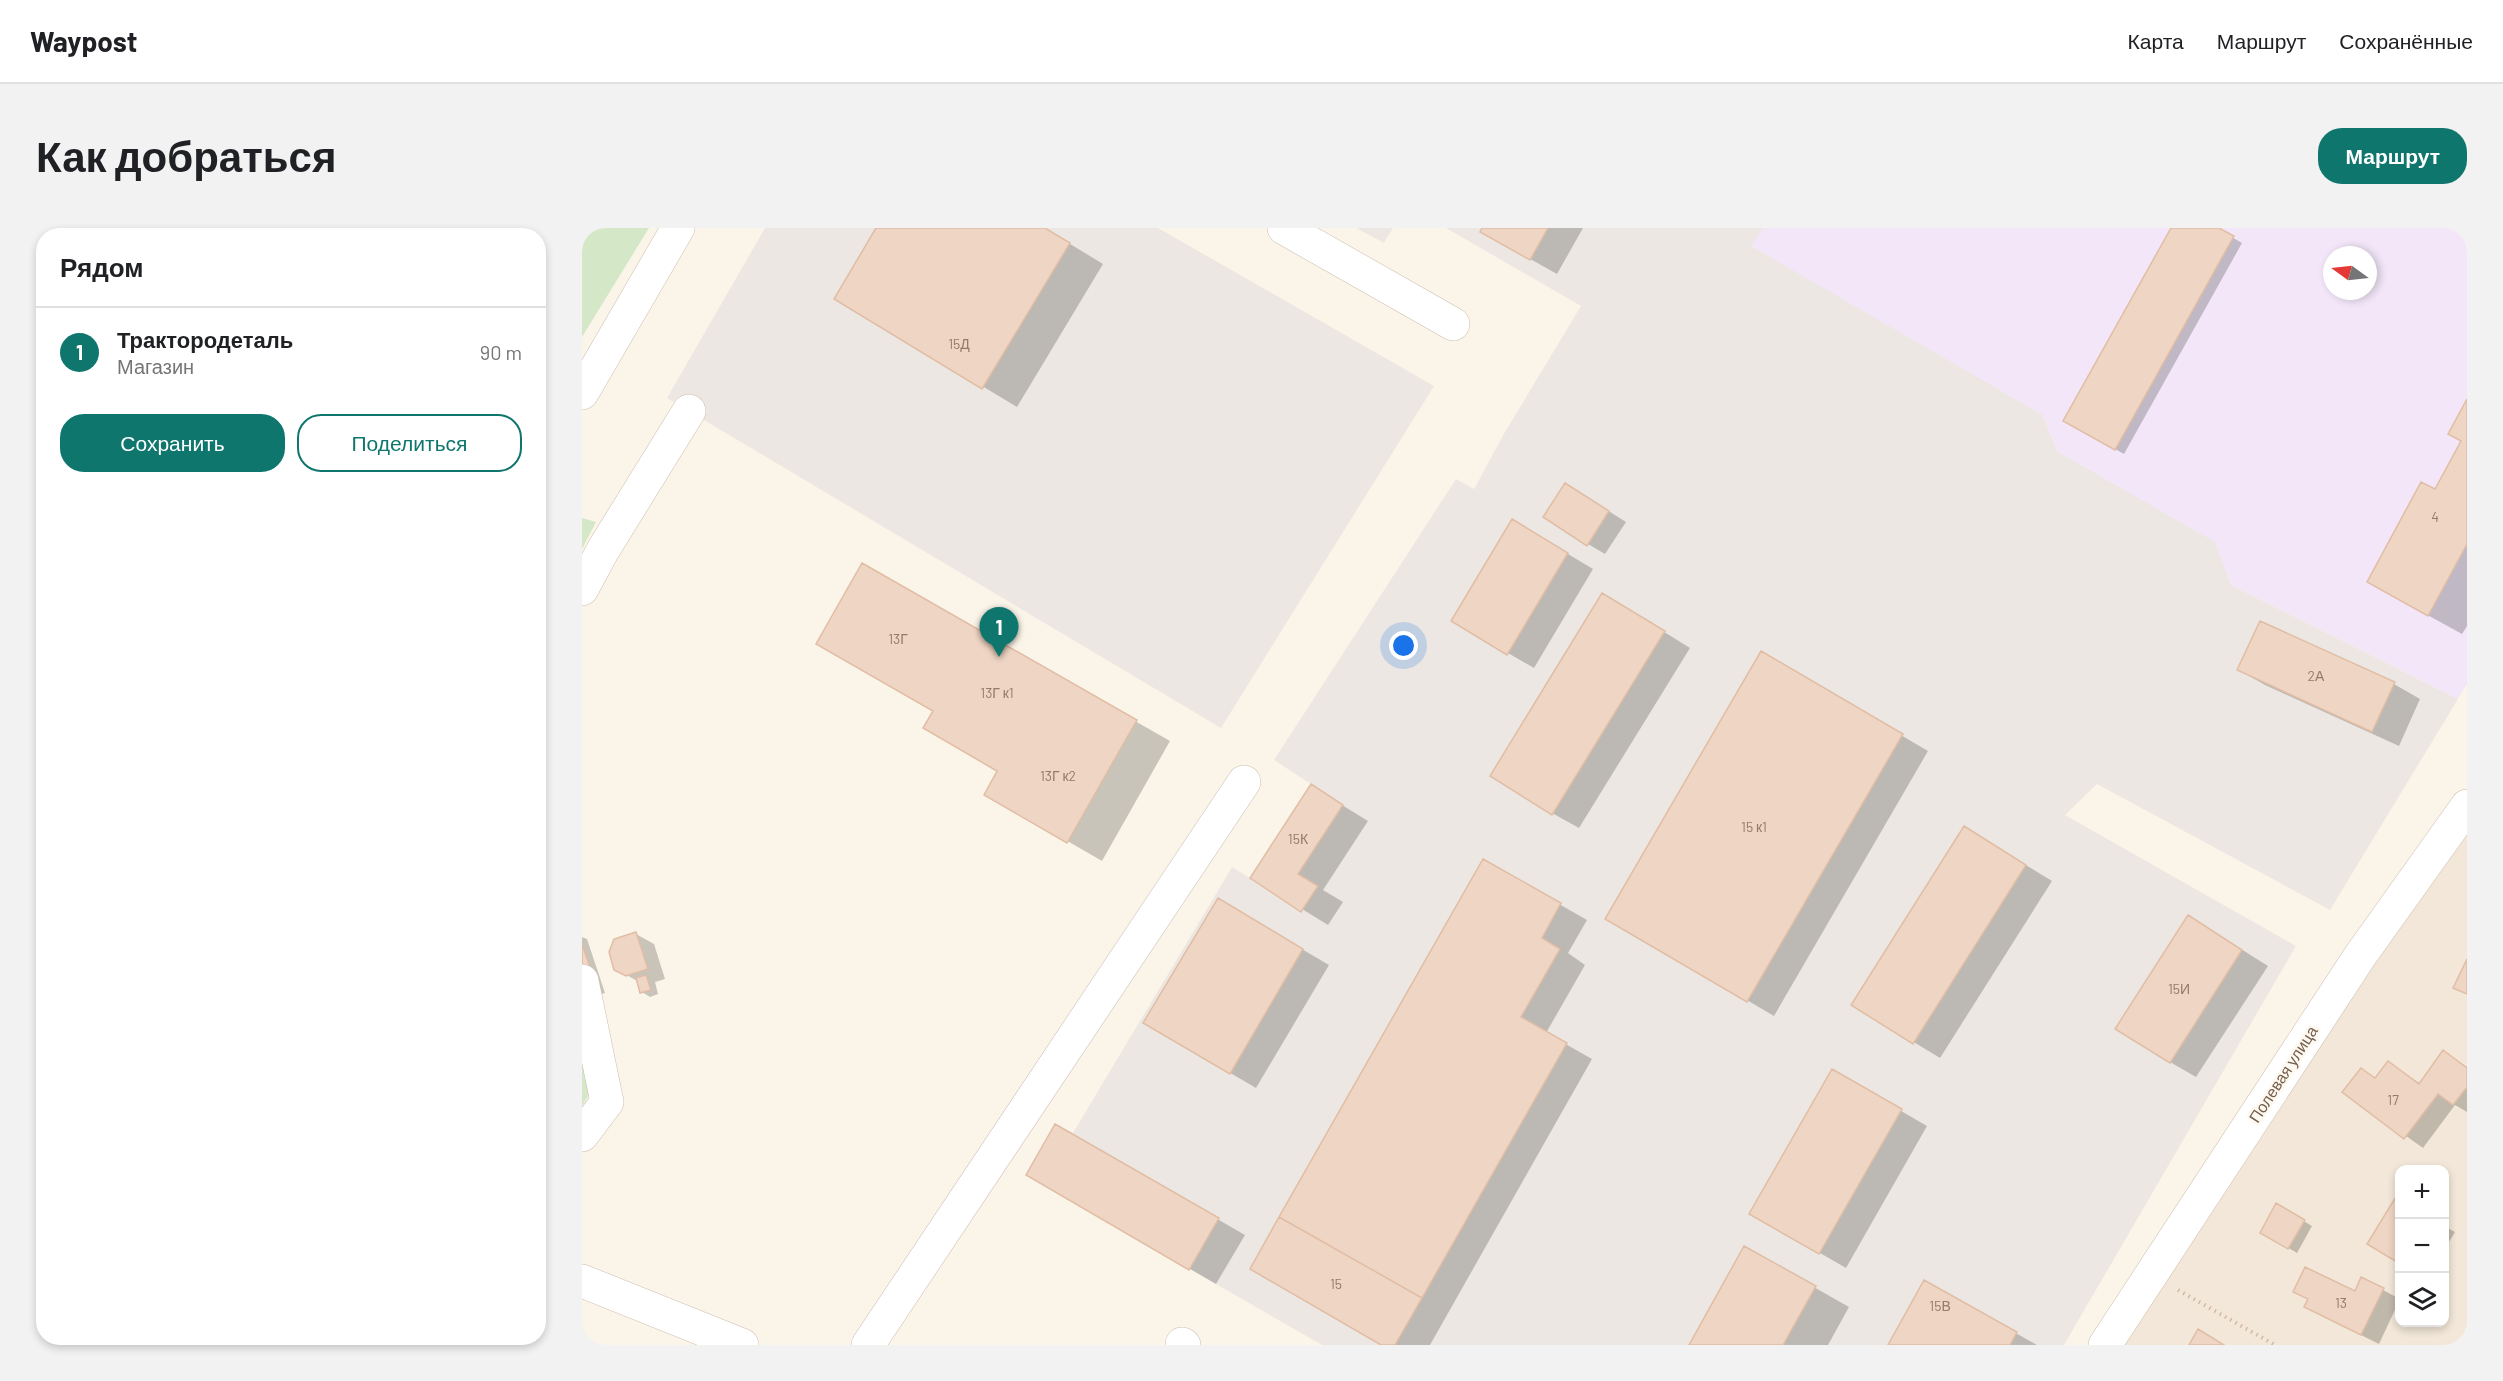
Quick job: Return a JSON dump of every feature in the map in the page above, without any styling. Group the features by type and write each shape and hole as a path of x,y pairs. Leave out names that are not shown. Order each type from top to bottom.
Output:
{"street":[{"path":"582,393 678,228"},
{"path":"1284,228 1453,324"},
{"path":"582,589 603,549 689,411"},
{"path":"868,1345 1244,782"},
{"name":"Полевая улица","path":"2105,1345 2360,956 2467,806"},
{"path":"582,981 607,1102 582,1135"},
{"path":"582,1281 742,1345"}],"path":[{"path":"2151,1274 2275,1345"}],"shaded area":[{"path":"765,228 1158,228 1434,386 1221,728 667,398"},
{"path":"1356,228 1393,228 1384,243"},
{"path":"1446,228 1763,228 1752,246 2043,415 2057,451 2216,542 2231,585 2458,699 2330,910 2097,784 2065,815 2296,946 2064,1345 1322,1345 1026,1175 1055,1124 1073,1133 1232,867 1250,878 1311,784 1274,760 1456,479 1474,489 1505,432 1581,306"},
{"path":"1763,228 2467,228 2467,684 2458,699 2231,585 2215,542 2057,451 2043,415 1751,246"},
{"path":"2467,806 2467,1345 2105,1345"}],"green space":[{"path":"582,228 649,228 582,337"},
{"path":"582,518 596,522 582,549"},
{"path":"582,1041 594,1086 582,1106"}],"building":[{"path":"876,228 1045,228 1070,243 982,389 834,299"},
{"path":"1482,228 1548,228 1530,260 1480,232"},
{"path":"2171,228 2219,228 2234,236 2115,450 2063,421"},
{"path":"2467,399 2467,544 2428,616 2367,582 2421,482 2435,489 2461,441 2448,434"},
{"path":"1565,483 1609,511 1587,546 1543,517"},
{"path":"1512,519 1568,553 1507,655 1451,621"},
{"path":"862,563 1137,720 1067,843 984,795 997,771 923,728 933,711 816,644"},
{"path":"1602,593 1665,631 1552,815 1490,776"},
{"path":"2260,621 2395,682 2372,732 2237,670"},
{"path":"1761,651 1903,734 1747,1002 1605,919"},
{"path":"1311,784 1343,805 1298,874 1318,886 1301,912 1250,878"},
{"path":"1964,826 2026,865 1913,1044 1851,1005"},
{"path":"1483,859 1561,903 1542,938 1560,949 1521,1017 1567,1043 1422,1298 1279,1217"},
{"path":"1218,898 1303,949 1230,1074 1143,1023"},
{"path":"2188,915 2242,950 2170,1063 2115,1029"},
{"path":"636,932 648,969 626,976 614,970 609,952 614,939"},
{"path":"582,944 597,988 582,993"},
{"path":"2467,959 2467,994 2453,988"},
{"path":"646,975 651,990 640,993 636,978"},
{"path":"2443,1050 2467,1068 2467,1087 2453,1105 2438,1094 2404,1139 2342,1092 2361,1068 2375,1078 2388,1061 2419,1084"},
{"path":"1832,1069 1902,1109 1819,1254 1749,1214"},
{"path":"1055,1124 1219,1218 1189,1270 1026,1175"},
{"path":"2395,1198 2395,1261 2367,1244"},
{"path":"2276,1203 2305,1220 2288,1249 2260,1233"},
{"path":"1279,1217 1422,1298 1395,1345 1381,1345 1250,1269"},
{"path":"1744,1246 1816,1286 1783,1345 1689,1345"},
{"path":"2305,1267 2355,1291 2361,1277 2384,1288 2361,1335 2304,1307 2308,1299 2293,1292"},
{"path":"1924,1280 2017,1332 2010,1345 1888,1345"},
{"path":"2198,1329 2224,1345 2189,1345"}],"place":[{"name":"Трактородеталь","path":"999,657"}]}
